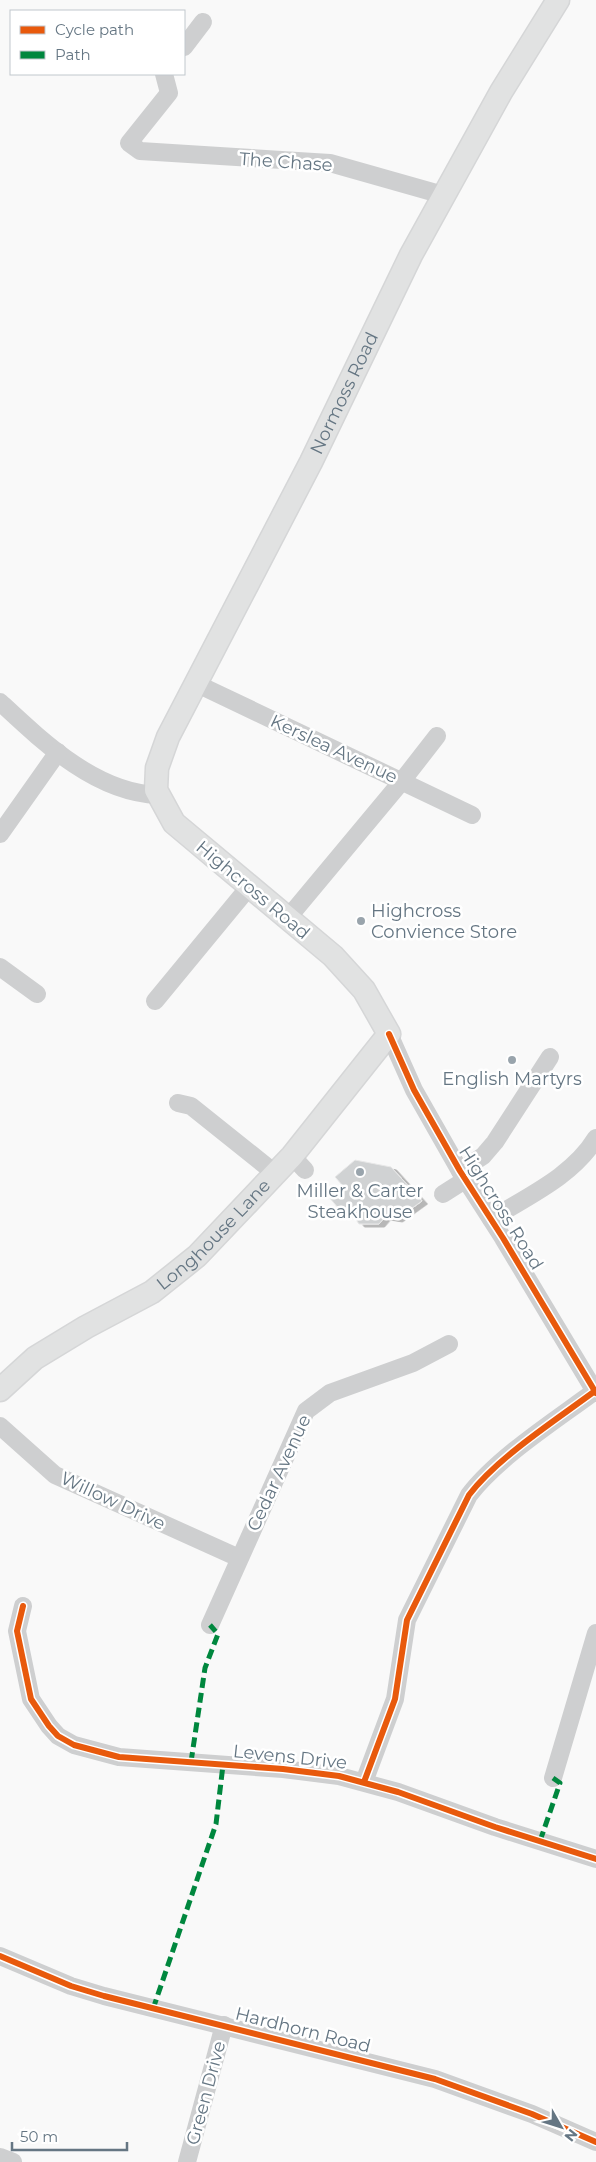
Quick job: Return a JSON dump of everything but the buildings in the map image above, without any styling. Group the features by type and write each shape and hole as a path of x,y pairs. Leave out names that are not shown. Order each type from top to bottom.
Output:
{"main road":[{"name":"Normoss Road","path":"158,795 156,790 157,768 161,755 195,683 311,462 388,302 443,195 501,92 558,0"},
{"name":"Highcross Road","path":"158,795 174,823 333,956 356,978 388,1034"},
{"name":"Longhouse Lane","path":"0,1390 43,1353 86,1327 152,1292 177,1273 221,1232 276,1174 299,1163 388,1034"}],"street":[{"path":"185,46 203,22"},
{"name":"The Chase","path":"164,75 170,93 128,143 140,151 330,163 443,195"},
{"name":"Kerslea Avenue","path":"195,683 472,815"},
{"path":"0,702 58,752 116,788 132,793 158,795"},
{"path":"287,919 402,782 437,736"},
{"path":"0,834 58,752"},
{"path":"155,1000 249,887"},
{"path":"0,967 37,994"},
{"name":"Highcross Road","path":"388,1034 414,1090 463,1176 595,1392"},
{"path":"443,1194 496,1142 550,1057"},
{"path":"178,1103 191,1106 276,1174"},
{"path":"491,1219 563,1174 581,1157 596,1138"},
{"name":"Cedar Avenue","path":"210,1625 306,1411 330,1393 413,1363 449,1344"},
{"path":"364,1782 395,1699 408,1620 469,1495 477,1485 529,1440 595,1392"},
{"name":"Willow Drive","path":"0,1426 55,1475 239,1558"},
{"name":"Levens Drive","path":"23,1606 17,1631 31,1699 37,1710 58,1736 88,1750 119,1757 283,1769 364,1782 596,1859"},
{"path":"553,1778 596,1633"},
{"name":"Hardhorn Road","path":"0,1956 88,1992 435,2079 532,2114 596,2142"},
{"name":"Green Drive","path":"187,2162 224,2025"},
{"path":"0,2157 13,2162"}],"marked path":[{"path":"191,1762 205,1668 218,1634 210,1625"},
{"path":"153,2009 216,1824 223,1765"},
{"path":"540,1841 560,1783 553,1778"}],"cycle path":[{"path":"389,1034 414,1090 460,1171 503,1238 596,1393"},
{"path":"364,1782 395,1699 407,1620 469,1495 511,1453 595,1391"},
{"path":"23,1606 17,1631 31,1699 58,1736 74,1745 119,1757 283,1769 339,1776 398,1792 495,1827 596,1859"},
{"path":"0,1956 71,1986 104,1996 435,2079 532,2114 596,2142"}],"place":[{"name":"Highcross Convience Store","path":"361,921"},
{"name":"English Martyrs","path":"512,1060"},
{"name":"Miller & Carter Steakhouse","path":"360,1172"}]}
